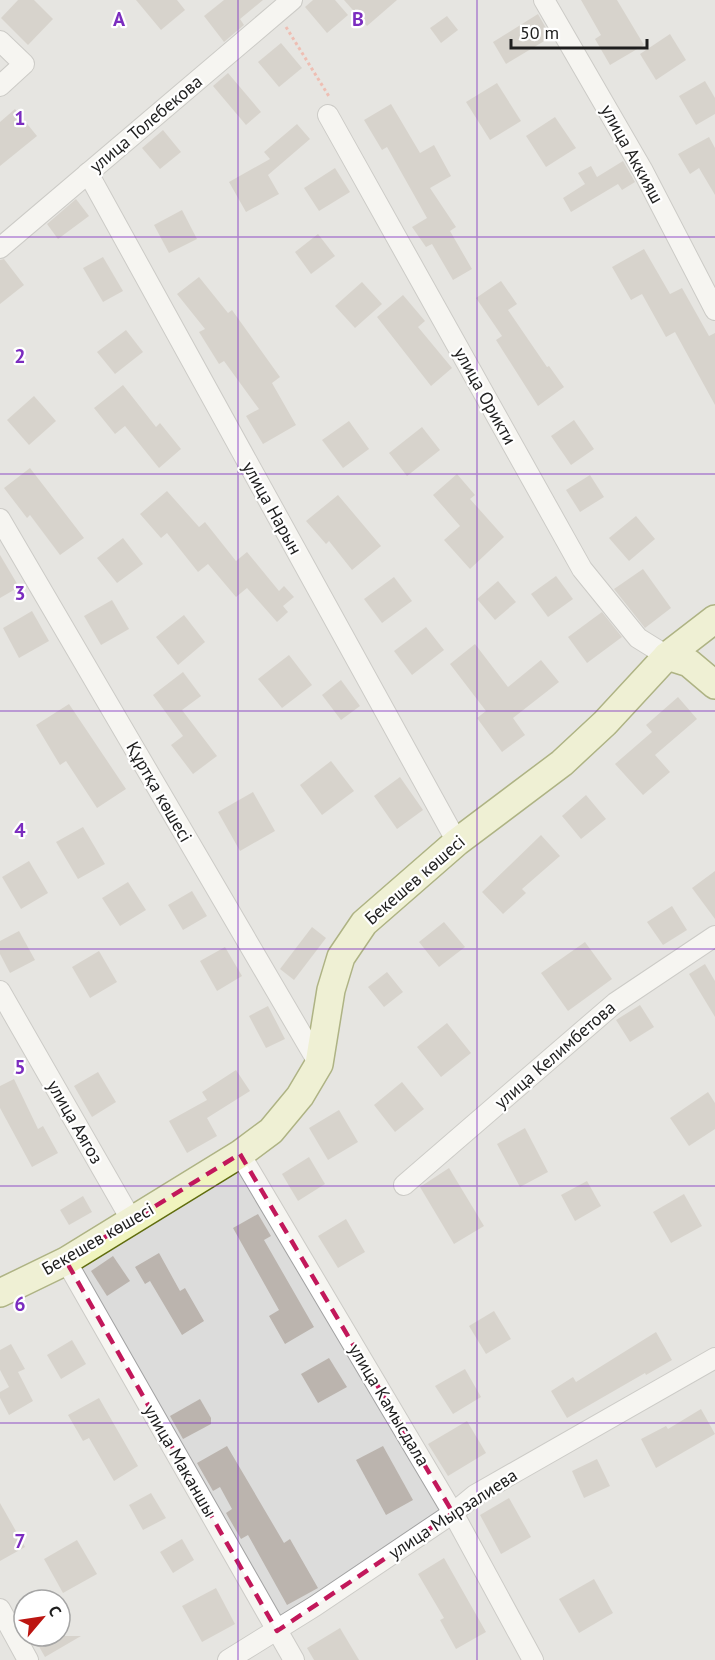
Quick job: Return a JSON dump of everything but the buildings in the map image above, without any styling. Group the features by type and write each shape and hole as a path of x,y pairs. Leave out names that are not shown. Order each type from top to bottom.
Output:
{"main road":[{"name":"Бекешев көшесі","path":"0,1293 66,1261 240,1154 271,1131 300,1096 319,1064 331,990 341,957 364,923 457,842 562,763 605,723 667,656 715,619"},
{"path":"667,656 689,663 715,685"}],"street":[{"name":"улица Толебекова","path":"0,248 292,0"},
{"name":"улица Аккияш","path":"544,0 643,171 715,310"},
{"path":"0,41 24,64 0,86"},
{"name":"улица Орикти","path":"328,115 582,569 638,638 667,656"},
{"name":"улица Нарын","path":"88,173 457,842"},
{"name":"Құртқа көшесі","path":"0,519 319,1064"},
{"name":"улица Келимбетова","path":"404,1185 615,1003 715,936"},
{"name":"улица Аягоз","path":"0,991 132,1221"},
{"name":"улица Камысдала","path":"240,1154 453,1513 533,1660"},
{"name":"улица Маканшы","path":"66,1261 294,1660"},
{"name":"улица Мырзалиева","path":"228,1660 277,1631 453,1513 475,1495 715,1358"},
{"path":"0,1608 28,1660"}],"path":[{"path":"276,14 303,53 332,104 328,115"}],"highlighted area":[{"path":"240,1154 453,1513 277,1631 66,1261"}],"shaded area":[{"path":"0,0 715,0 715,1660 0,1660"}]}
